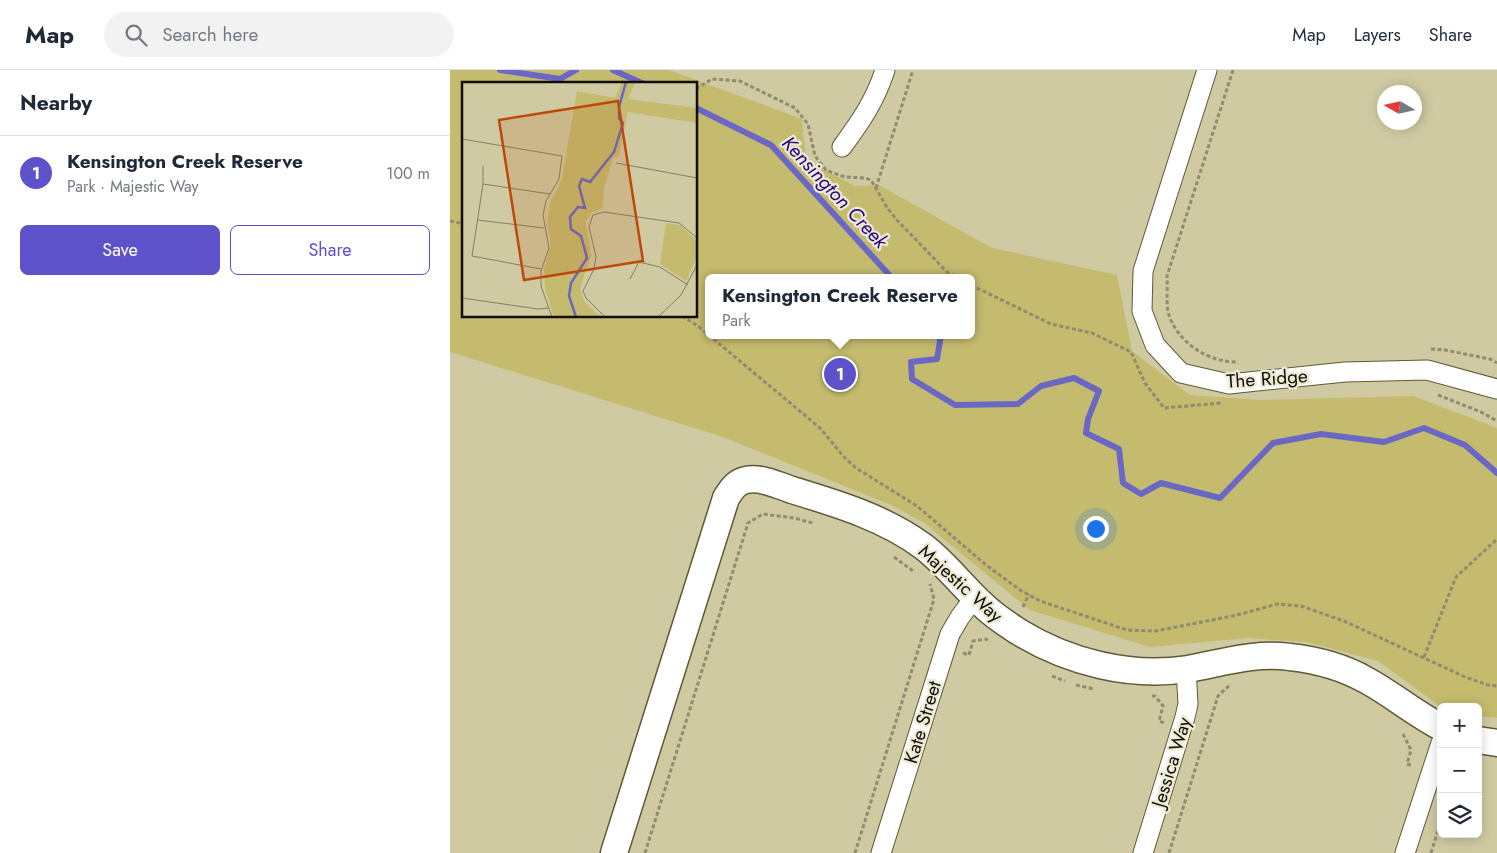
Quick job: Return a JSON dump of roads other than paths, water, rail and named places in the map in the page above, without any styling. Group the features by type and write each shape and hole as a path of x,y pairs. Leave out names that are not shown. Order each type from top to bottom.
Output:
{"street":[{"path":"842,147 876,96 885,70"},
{"name":"The Ridge","path":"1207,70 1143,271 1142,311 1155,345 1181,373 1229,384 1344,372 1427,370 1497,389"},
{"name":"Majestic Way","path":"614,853 726,498 738,483 754,479 844,506 888,525 933,554 992,613 1048,648 1086,662 1129,670 1162,671 1186,669 1232,659 1265,656 1318,661 1343,669 1364,679 1437,725"},
{"name":"Kate Street","path":"881,853 950,634 975,597"},
{"name":"Jessica Way","path":"1143,853 1185,717 1188,704 1186,669"},
{"path":"1482,741 1497,743"},
{"path":"1405,853 1439,748"}],"waterway":[{"name":"Kensington Creek","path":"500,70 560,79 576,70"},
{"name":"Kensington Creek","path":"613,70 640,82"},
{"name":"Kensington Creek","path":"698,109 771,145 888,274"},
{"name":"Kensington Creek","path":"940,339 937,359 911,362 912,379 955,405 1018,404 1041,386 1074,378 1099,391 1088,419 1086,433 1119,449 1123,483 1141,494 1161,483 1220,498 1273,443 1321,434 1384,442 1424,428 1465,445 1497,473"}],"place":[{"name":"Kensington Creek Reserve","path":"840,374"}]}
